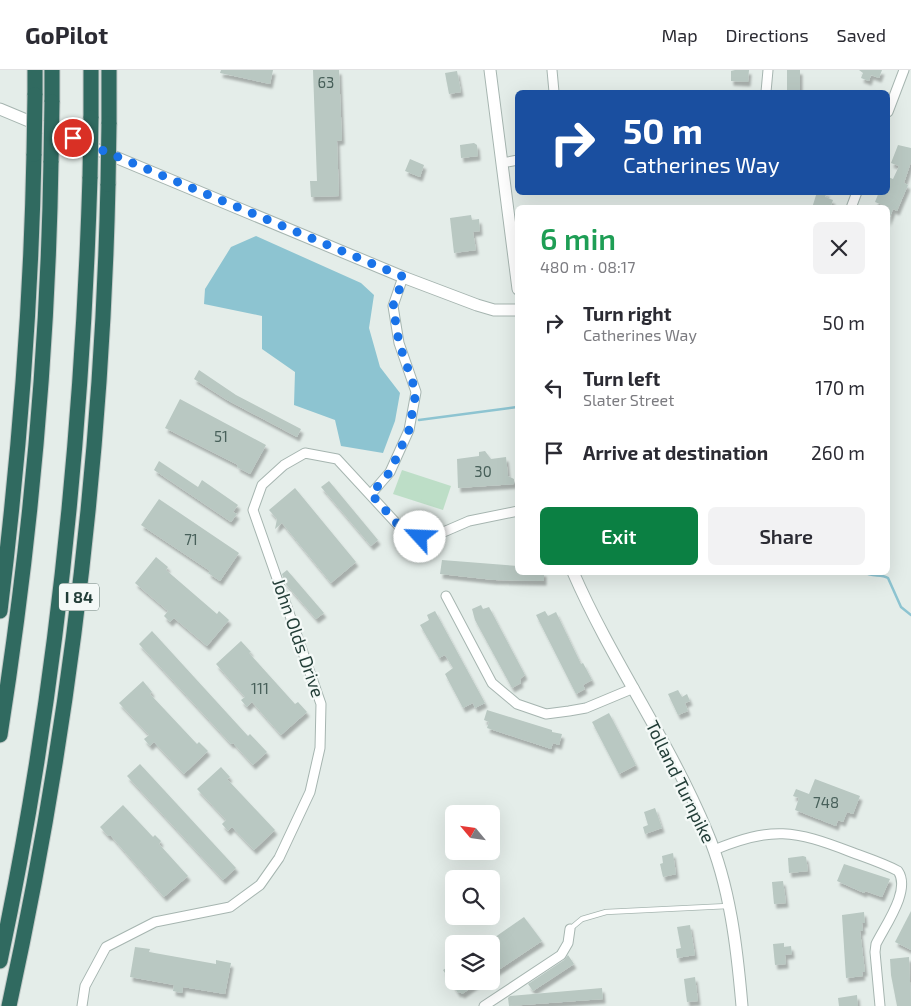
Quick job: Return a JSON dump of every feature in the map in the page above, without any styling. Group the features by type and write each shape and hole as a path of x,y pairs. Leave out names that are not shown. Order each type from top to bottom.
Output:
{"highway":[{"path":"0,611 16,472 25,361 34,154 35,70"},
{"path":"0,735 21,584 38,423 48,281 52,161 52,70"},
{"path":"0,961 36,767 64,567 83,356 90,177 91,70"},
{"name":"I 84","path":"9,1006 48,803 81,581 100,367 108,184 109,70"}],"street":[{"path":"490,70 515,266"},
{"path":"552,70 554,90"},
{"path":"766,90 768,70"},
{"path":"890,107 904,70"},
{"path":"0,109 404,277 477,305 494,310 515,310"},
{"path":"502,164 515,161"},
{"path":"371,494 390,472 409,430 416,392 399,343 393,306 404,277"},
{"name":"John Olds Drive","path":"82,1006 85,986 106,947 155,922 230,907 260,885 279,858 310,792 320,748 321,704 253,510 262,485 284,465 305,453 337,459 409,537 432,537 469,521 515,512"},
{"name":"Tolland Turnpike","path":"575,575 683,780 708,833 729,906 742,1006"},
{"path":"446,596 492,683 517,704 546,714 570,711 586,708 634,688"},
{"path":"714,850 756,835 790,833 823,841 898,871 902,876 904,888 876,944 875,952 880,1006"},
{"path":"484,1006 561,955 568,943 570,929"}],"lane":[{"path":"570,929 583,918 606,912 729,906"}],"green space":[{"path":"402,470 451,486 443,510 393,494"}],"water":[{"path":"256,236 361,283 374,295 369,328 380,367 400,393 395,421 383,453 341,446 335,420 294,405 295,372 262,349 262,316 204,304 205,289 231,247"}],"building":[{"path":"221,70 273,70 270,84 220,73"},
{"path":"313,70 339,70 342,140 337,141 339,196 311,197 310,181 317,181"},
{"path":"749,70 748,82 731,81 731,71"},
{"path":"787,70 800,70 800,90 787,90"},
{"path":"859,70 882,70 879,78 871,75 869,81 861,78 863,73"},
{"path":"457,71 461,92 449,94 445,73"},
{"path":"474,143 477,145 478,156 461,158 460,145"},
{"path":"898,145 911,148 911,162 904,183 908,185 897,211 893,209 890,217 890,205 875,202 878,195 890,195 890,178 893,179 899,166 891,163"},
{"path":"410,159 424,165 420,177 405,171"},
{"path":"816,195 826,195 825,197 833,200 831,205 813,205"},
{"path":"471,215 472,220 479,219 480,231 473,232 476,250 454,253 450,218"},
{"path":"199,370 236,395 301,429 297,437 227,400 194,379"},
{"path":"180,399 266,445 250,474 237,467 238,465 165,428"},
{"path":"485,451 491,459 506,457 508,476 514,479 514,484 458,488 457,459 479,456 479,452"},
{"path":"159,461 198,487 202,480 238,505 233,512 237,514 231,522 154,470"},
{"path":"329,481 378,540 371,546 321,487"},
{"path":"295,488 356,562 331,583 282,523 275,529 277,519 269,510"},
{"path":"159,499 239,553 220,581 208,573 210,571 141,525"},
{"path":"156,557 168,567 166,570 217,614 219,611 229,620 207,646 174,618 170,622 164,616 168,611 135,583"},
{"path":"442,560 515,566 515,575 544,575 544,581 494,580 440,574"},
{"path":"287,570 324,613 316,619 285,583 282,574"},
{"path":"481,605 483,609 489,607 525,675 520,679 521,683 512,688 475,620 472,609"},
{"path":"435,611 485,703 475,708 473,703 463,708 445,674 453,668 445,655 439,658 420,625 429,620 427,615"},
{"path":"545,611 548,616 556,612 581,664 583,663 592,680 583,685 585,689 576,694 536,615"},
{"path":"152,631 248,736 250,734 267,752 253,765 233,743 231,744 139,644"},
{"path":"241,641 251,652 249,653 295,704 298,702 307,712 281,735 252,702 247,707 241,700 245,697 216,664"},
{"path":"143,681 152,692 150,694 197,744 199,742 208,751 184,774 154,742 150,746 144,739 149,735 119,703"},
{"path":"678,690 682,697 687,694 690,701 685,703 688,711 678,715 668,694"},
{"path":"487,710 562,734 559,745 553,743 551,749 487,728 489,722 484,720"},
{"path":"609,713 636,765 619,774 592,722"},
{"path":"140,764 236,868 223,880 127,776"},
{"path":"221,767 230,777 227,779 275,830 254,850 232,827 228,831 222,824 226,820 197,789"},
{"path":"815,779 860,796 853,814 847,812 843,822 838,820 836,826 795,810 799,798 793,796 796,789 809,794"},
{"path":"123,805 153,837 155,835 161,841 159,844 188,876 164,897 111,836 108,836 100,827"},
{"path":"655,808 662,828 645,834 643,827 648,825 644,812"},
{"path":"673,853 676,874 663,877 660,864 663,863 662,856"},
{"path":"806,857 808,871 789,873 788,858"},
{"path":"844,864 890,879 882,897 865,891 864,893 837,881"},
{"path":"783,881 786,903 774,904 772,882"},
{"path":"911,911 911,950 895,942"},
{"path":"864,912 865,923 862,923 863,930 860,931 865,972 862,972 863,976 846,978 842,915"},
{"path":"524,917 542,941 500,969 500,935 498,935"},
{"path":"690,925 695,955 677,958 676,949 681,948 677,927"},
{"path":"784,943 784,947 791,946 792,954 785,955 786,964 775,965 773,944"},
{"path":"135,947 150,949 149,952 216,964 216,960 231,963 225,994 183,987 182,993 173,991 174,985 130,977"},
{"path":"568,955 574,964 533,991 528,984 564,960"},
{"path":"909,957 911,1006 897,1006 890,959"},
{"path":"695,977 698,1001 687,1002 684,979"},
{"path":"602,988 603,999 509,1006 508,998 510,996"},
{"path":"456,990 468,990 462,994"},
{"path":"857,995 858,1006 839,1006 838,998"}],"waterway":[{"path":"419,420 515,407"},
{"path":"870,575 888,578 901,607 911,615"}],"route":[{"path":"73,138 404,277 393,306 399,343 416,392 409,430 390,472 371,494 409,537 420,537"}]}
